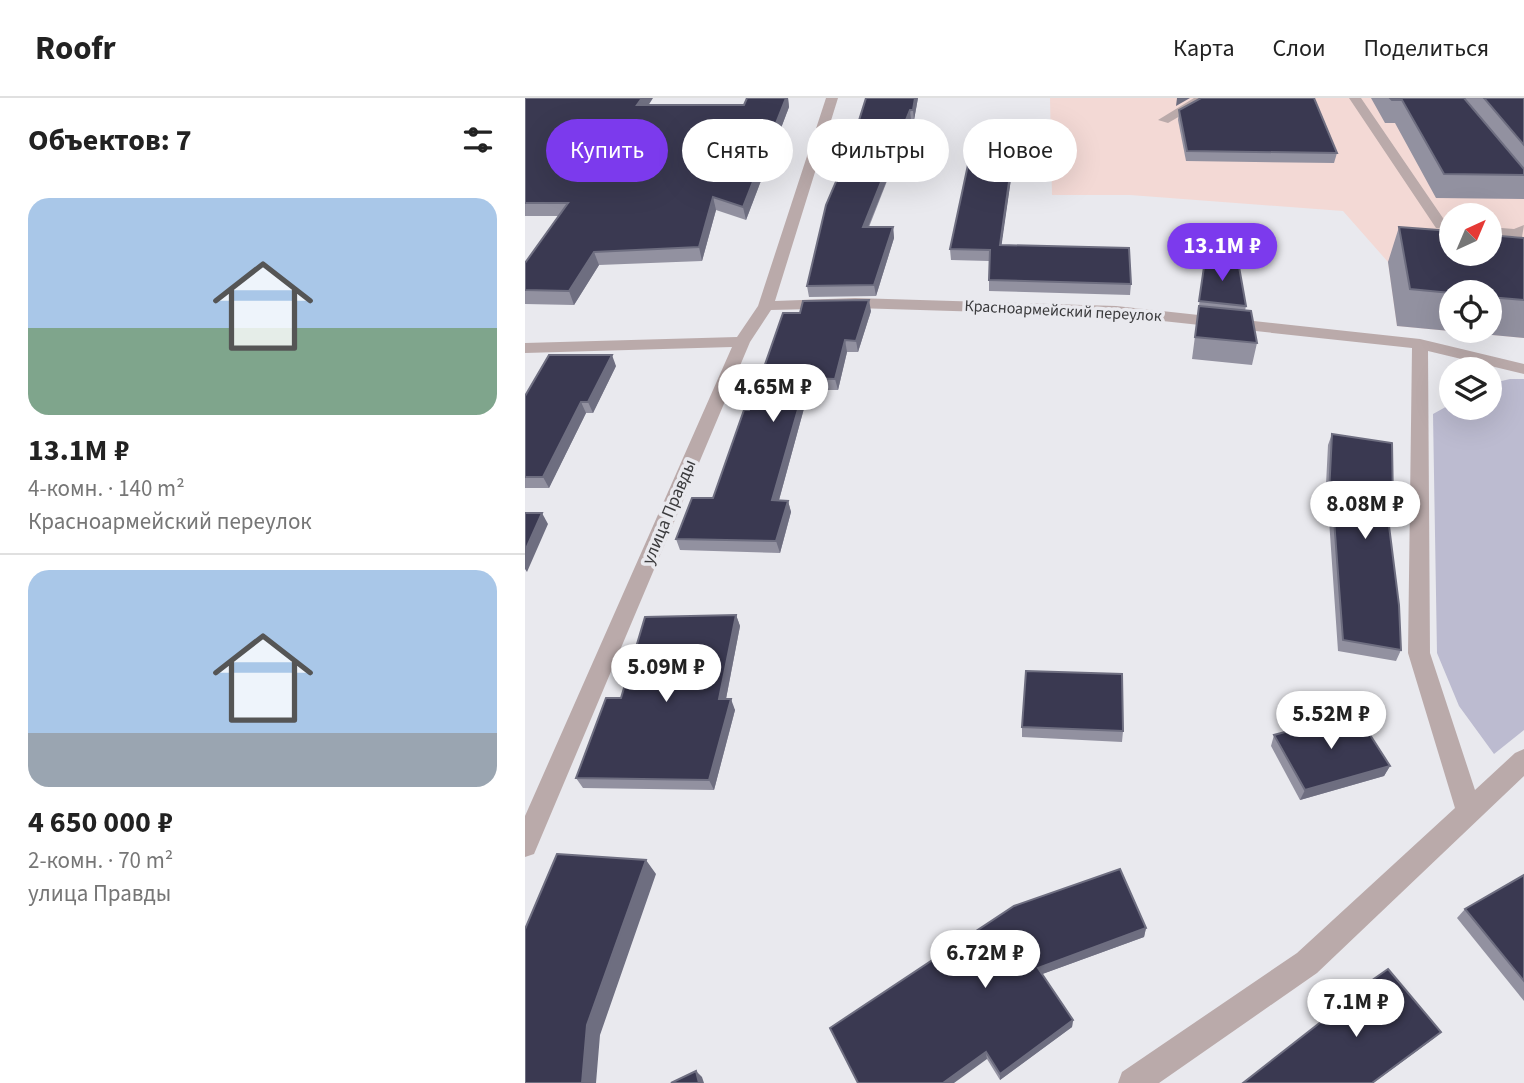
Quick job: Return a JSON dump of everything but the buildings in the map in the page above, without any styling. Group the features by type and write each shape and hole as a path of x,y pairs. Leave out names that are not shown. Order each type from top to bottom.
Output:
{"street":[{"name":"улица Правды","path":"525,845 742,342 766,306 832,98"},
{"path":"1164,120 1200,101 1200,98"},
{"path":"1355,98 1439,222"},
{"path":"1502,232 1517,234 1524,229"},
{"name":"Красноармейский переулок","path":"766,306 855,303 1116,311 1420,344 1524,369"},
{"path":"525,348 742,342"},
{"path":"1420,344 1419,653 1469,812"},
{"path":"1133,1083 1307,963 1524,760"}],"shaded area":[{"path":"1050,98 1511,98 1524,114 1524,338 1502,336 1502,280 1439,280 1439,330 1397,326 1388,262 1343,211 1130,195 1052,195 1052,182 1077,182 1077,119 1050,119"},
{"path":"1524,379 1524,730 1494,754 1459,706 1437,653 1433,414 1439,411 1439,420 1502,420 1502,381"}]}
